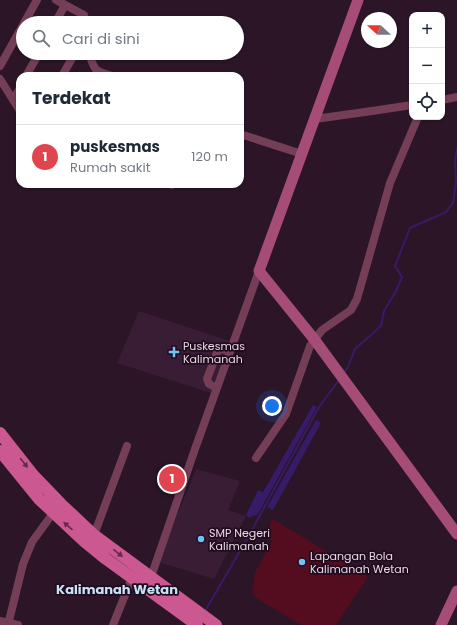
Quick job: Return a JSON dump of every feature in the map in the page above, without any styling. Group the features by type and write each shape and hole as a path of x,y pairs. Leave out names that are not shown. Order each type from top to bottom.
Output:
{"main road":[{"path":"0,433 84,541 134,572 191,613 213,622"},
{"path":"0,451 39,499 57,508 94,535 134,572"},
{"path":"191,613 197,625"}],"street":[{"path":"28,16 37,0"},
{"path":"56,0 84,16"},
{"path":"148,582 358,0"},
{"path":"59,16 65,5"},
{"path":"0,66 16,38"},
{"path":"28,72 35,60"},
{"path":"64,72 71,60"},
{"path":"91,60 92,65 97,72"},
{"path":"0,79 16,105"},
{"path":"13,100 16,95"},
{"path":"445,99 457,97"},
{"path":"315,119 409,105"},
{"path":"256,458 286,414 310,346 322,330 351,310 357,299 390,183 417,120"},
{"path":"244,135 302,154"},
{"path":"259,271 336,369 457,534"},
{"path":"218,388 208,384 207,380 218,350 222,349 230,352"},
{"path":"94,535 127,446"},
{"path":"18,625 5,623 23,564 32,542 57,508"},
{"path":"113,625 134,572"},
{"path":"441,625 457,591"}],"shaded area":[{"name":"Puskesmas Kalimanah","path":"139,311 230,341 211,393 117,363"},
{"path":"313,405 317,407 258,514 249,518 246,515 258,490 263,492"},
{"path":"316,420 321,423 273,510 267,507"},
{"name":"SMP Negeri Kalimanah","path":"196,469 240,481 228,510 246,516 214,579 158,562"},
{"name":"Lapangan Bola Kalimanah Wetan","path":"273,519 368,577 336,625 301,625 256,598 252,593 255,572 272,541 265,534"}],"waterway":[{"path":"344,373 355,349 381,326 384,311 396,291 402,277 395,266 410,228 446,212 453,203 456,182 455,162 457,148"},
{"path":"205,611 247,539 319,407 339,380"}],"place":[{"name":"Puskesmas Kalimanah","path":"174,352"},
{"name":"puskesmas","path":"172,479"},
{"name":"SMP Negeri Kalimanah","path":"201,539"},
{"name":"Lapangan Bola Kalimanah Wetan","path":"302,562"}],"district":[{"name":"Kalimanah Wetan","path":"117,589"}]}
